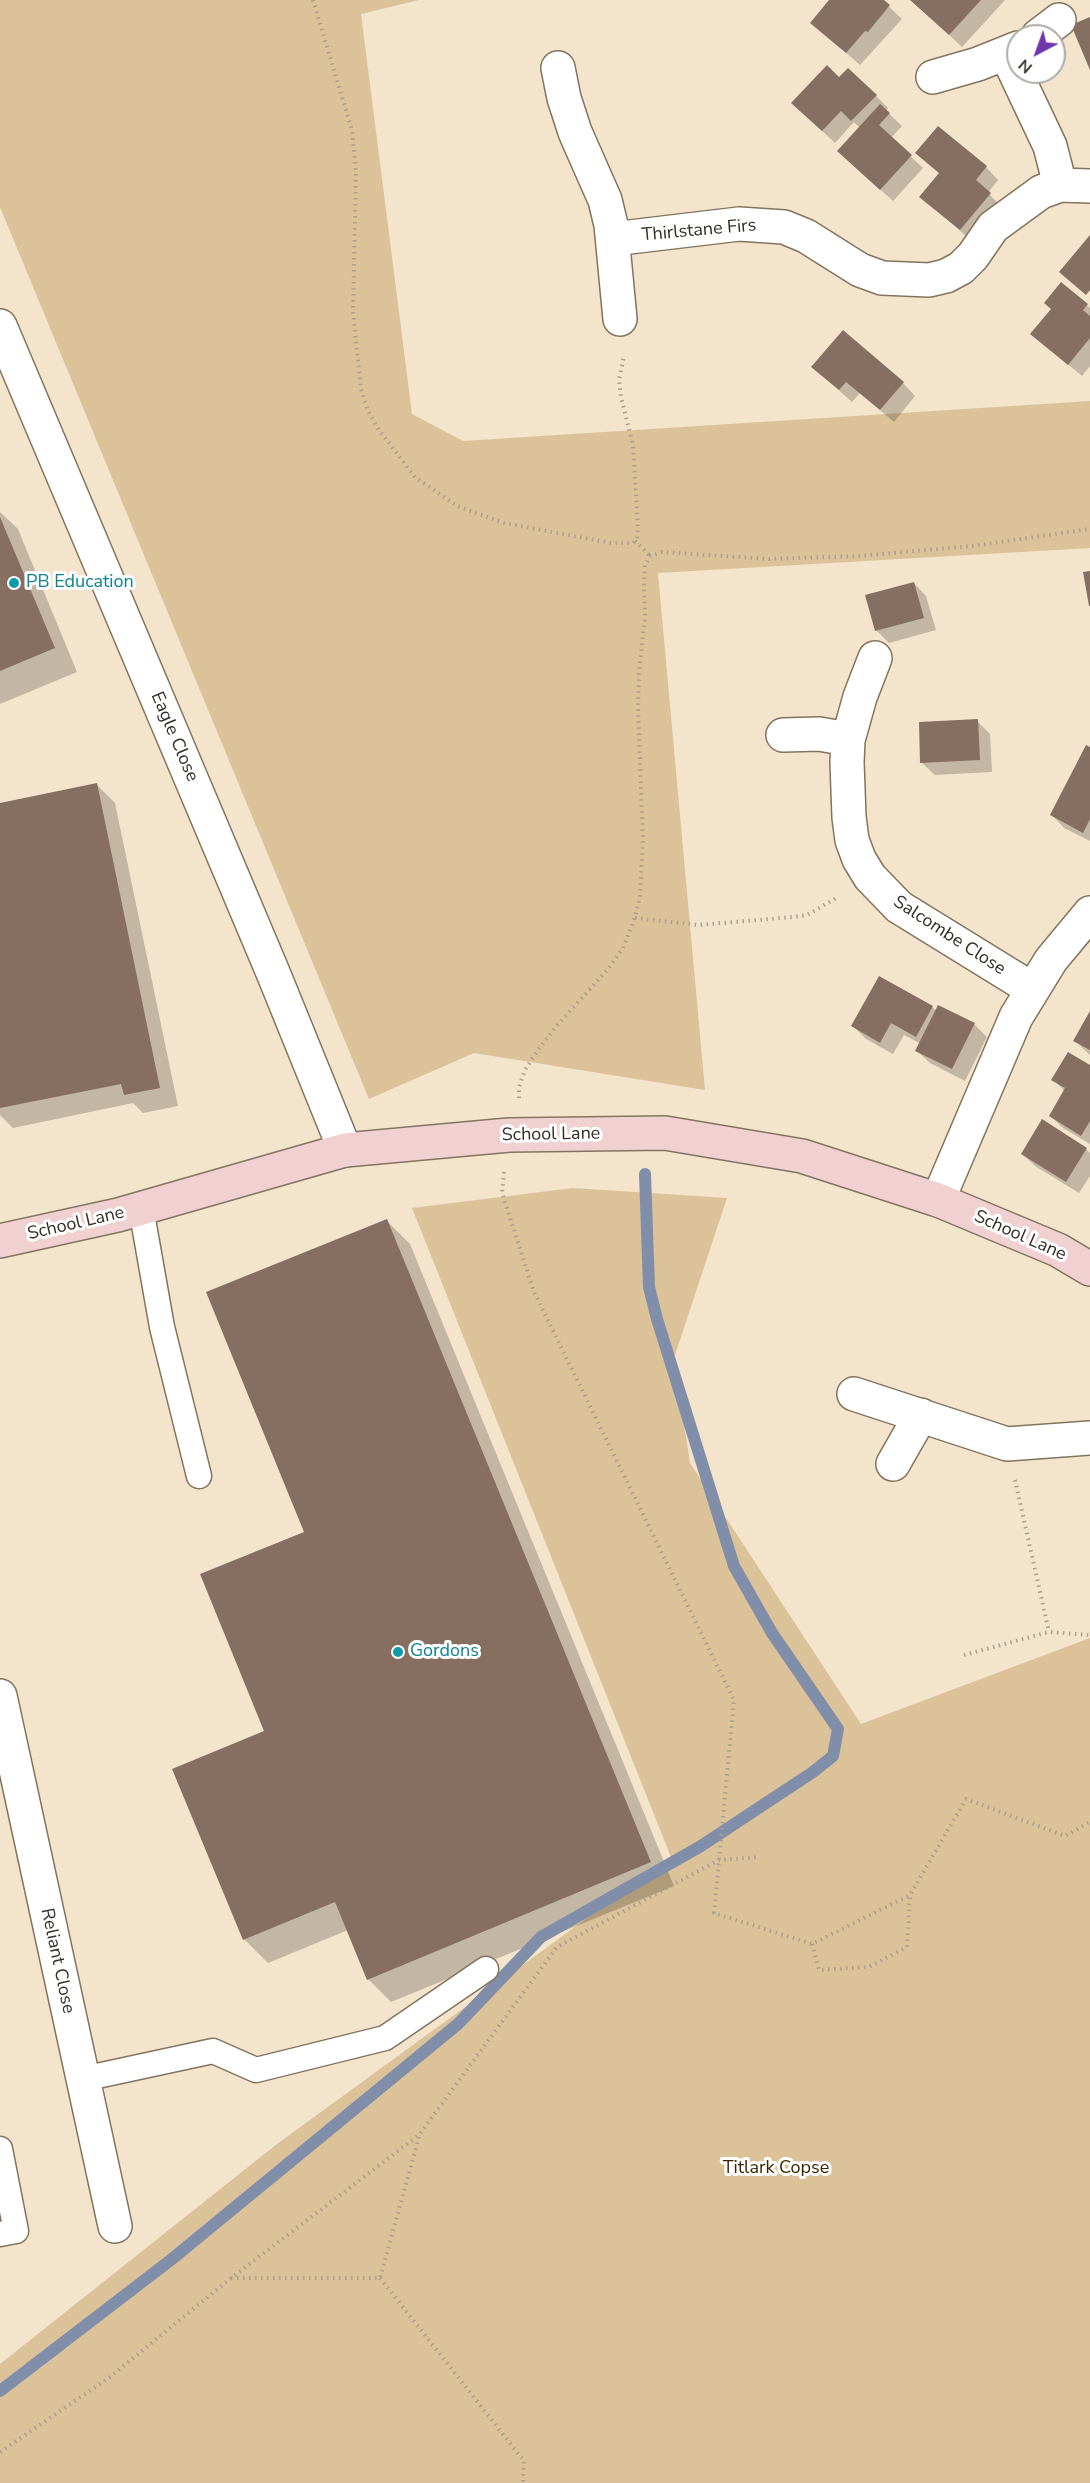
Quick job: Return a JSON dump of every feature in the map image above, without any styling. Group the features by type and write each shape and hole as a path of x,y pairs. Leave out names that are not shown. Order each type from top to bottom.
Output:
{"street":[{"name":"Thirlstane Firs","path":"933,77 978,64 1006,52"},
{"path":"558,68 564,98 575,132 605,200 613,239 620,319"},
{"name":"Thirlstane Firs","path":"613,239 739,224 784,227 806,236 861,270 882,278 929,280 946,276 961,268 973,256 993,227 1024,202 1041,192 1075,186 1050,146 1025,84"},
{"name":"Eagle Close","path":"0,326 8,368 274,975 345,1149"},
{"name":"Salcombe Close","path":"874,658 848,739 847,762 852,840 859,859 870,877 899,907 1032,989"},
{"path":"783,735 819,734 848,739"},
{"path":"938,1200 1001,1050 1032,989 1057,952 1090,913"},
{"name":"School Lane","path":"0,1241 141,1209 345,1149 515,1135 665,1133 802,1156 938,1200 1058,1250 1090,1269"},
{"path":"854,1394 1007,1444 1090,1438"},
{"path":"893,1464 921,1415"},
{"name":"Reliant Close","path":"0,1696 115,2226"}],"lane":[{"path":"141,1209 162,1327 199,1476"},
{"path":"83,2079 213,2051 256,2070 385,2038 486,1969"},
{"path":"0,2149 16,2231 0,2234"}],"path":[{"path":"313,0 352,130 356,172 353,312 361,389 379,430 415,477 457,506 504,524 611,543 628,545 635,541 638,529 633,446 619,380 621,362 632,342 635,329 620,319"},
{"path":"910,1895 812,1944 714,1914 734,1700 534,1292 502,1193 515,1135 519,1087 525,1070 555,1028 608,969 623,948 640,898 643,871 639,672 645,617 645,565 650,556 662,552 769,559 846,557 972,546 1090,529"},
{"path":"635,541 650,556"},
{"path":"635,918 699,925 807,915 870,877"},
{"path":"1007,1444 1049,1632"},
{"path":"964,1655 1049,1632 1090,1635"},
{"path":"812,1944 819,1970 869,1967 907,1947 910,1895 966,1799 1065,1836 1090,1822"},
{"path":"0,2452 110,2377 231,2278 419,2135 557,1947 719,1860 760,1857"},
{"path":"380,2278 419,2135"},
{"path":"231,2278 380,2278"},
{"path":"380,2278 524,2461 523,2483"}],"green space":[{"path":"0,0 419,0 361,14 412,414 463,441 1090,401 1090,548 658,573 705,1090 474,1053 369,1099 0,207"},
{"name":"Titlark Copse","path":"573,1188 727,1198 674,1358 690,1463 861,1724 1090,1638 1090,2483 0,2483 0,2364 277,2144 671,1857 412,1208"}],"building":[{"path":"829,0 884,0 890,5 868,32 865,31 846,53 810,23"},
{"path":"910,0 981,0 949,35"},
{"path":"1090,17 1090,70 1071,25"},
{"path":"827,65 839,77 848,68 877,95 851,121 841,111 822,131 791,103"},
{"path":"880,104 890,113 879,125 912,155 880,190 837,151"},
{"path":"938,126 987,166 976,180 991,193 960,230 919,197 939,173 915,153"},
{"path":"1090,235 1090,290 1086,295 1059,272"},
{"path":"1061,282 1088,304 1083,310 1090,316 1090,338 1068,365 1030,334 1051,309 1044,303"},
{"path":"843,330 904,382 880,410 846,382 839,390 811,367"},
{"name":"PB Education","path":"0,517 55,648 0,671"},
{"path":"1090,571 1090,606 1089,606 1083,572"},
{"path":"914,582 924,618 875,631 865,595"},
{"path":"978,719 980,760 920,763 919,722"},
{"path":"1086,745 1090,747 1090,819 1083,833 1050,815"},
{"path":"97,783 160,1088 124,1095 121,1084 0,1108 0,803"},
{"path":"879,976 933,1006 916,1037 891,1023 880,1043 851,1026"},
{"path":"938,1005 975,1023 952,1069 915,1051"},
{"path":"1090,1011 1090,1050 1073,1041"},
{"path":"1068,1052 1090,1065 1090,1121 1081,1136 1049,1116 1065,1088 1051,1080"},
{"path":"1042,1119 1087,1148 1066,1182 1021,1154"},
{"name":"Gordons","path":"387,1219 651,1862 367,1980 335,1902 243,1940 172,1769 264,1731 200,1574 304,1532 206,1292"}],"waterway":[{"path":"0,2391 172,2259 458,2024 541,1937 701,1846 813,1772 833,1756 838,1729 772,1633 734,1566 649,1287 645,1174"}],"place":[{"name":"PB Education","path":"14,583"},
{"name":"Gordons","path":"398,1652"}]}
